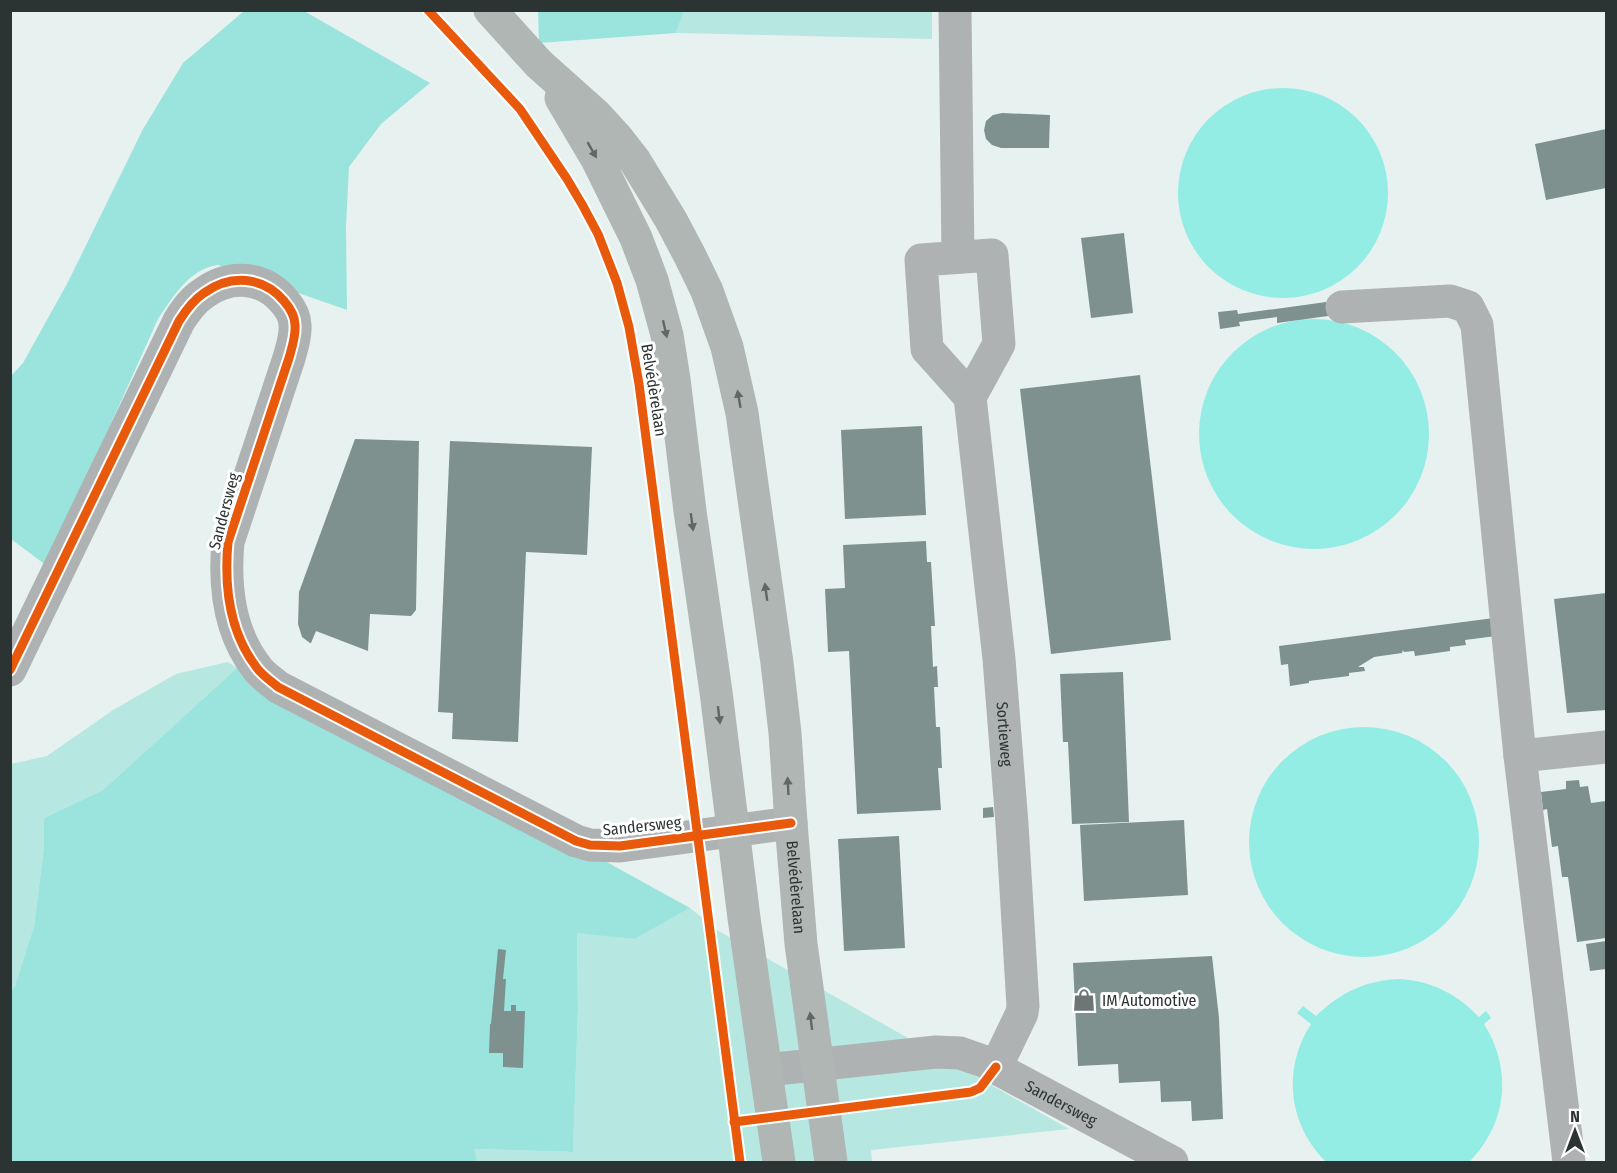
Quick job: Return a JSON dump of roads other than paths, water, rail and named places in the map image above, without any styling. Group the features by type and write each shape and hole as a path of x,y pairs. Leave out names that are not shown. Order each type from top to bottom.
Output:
{"main road":[{"name":"Belvédèrelaan","path":"490,10 539,64 595,114 635,161 690,256 707,291 727,347 742,412 777,663 785,733 801,944 831,1162"},
{"name":"Belvédèrelaan","path":"539,64 588,143 617,196 636,238 660,307 674,379 779,1162"}],"street":[{"path":"955,10 958,257"},
{"path":"992,255 999,344 970,397 927,349 921,260 992,255"},
{"name":"Sandersweg","path":"10,670 179,321 190,305 204,292 221,283 254,280 268,286 280,297 291,309 296,325 290,358 228,542 226,567 235,628 244,650 258,670 278,687 576,841 590,845 620,846 791,824"},
{"path":"1342,307 1450,301 1468,307 1477,325 1520,756 1569,1162"},
{"name":"Sortieweg","path":"970,397 999,659 1023,1006 1022,1013 996,1067"},
{"path":"1520,756 1606,747"},
{"name":"Sandersweg","path":"766,1070 936,1052 960,1053 996,1067 1172,1162"}],"place":[{"name":"IM Automotive","path":"1084,1000"}]}
